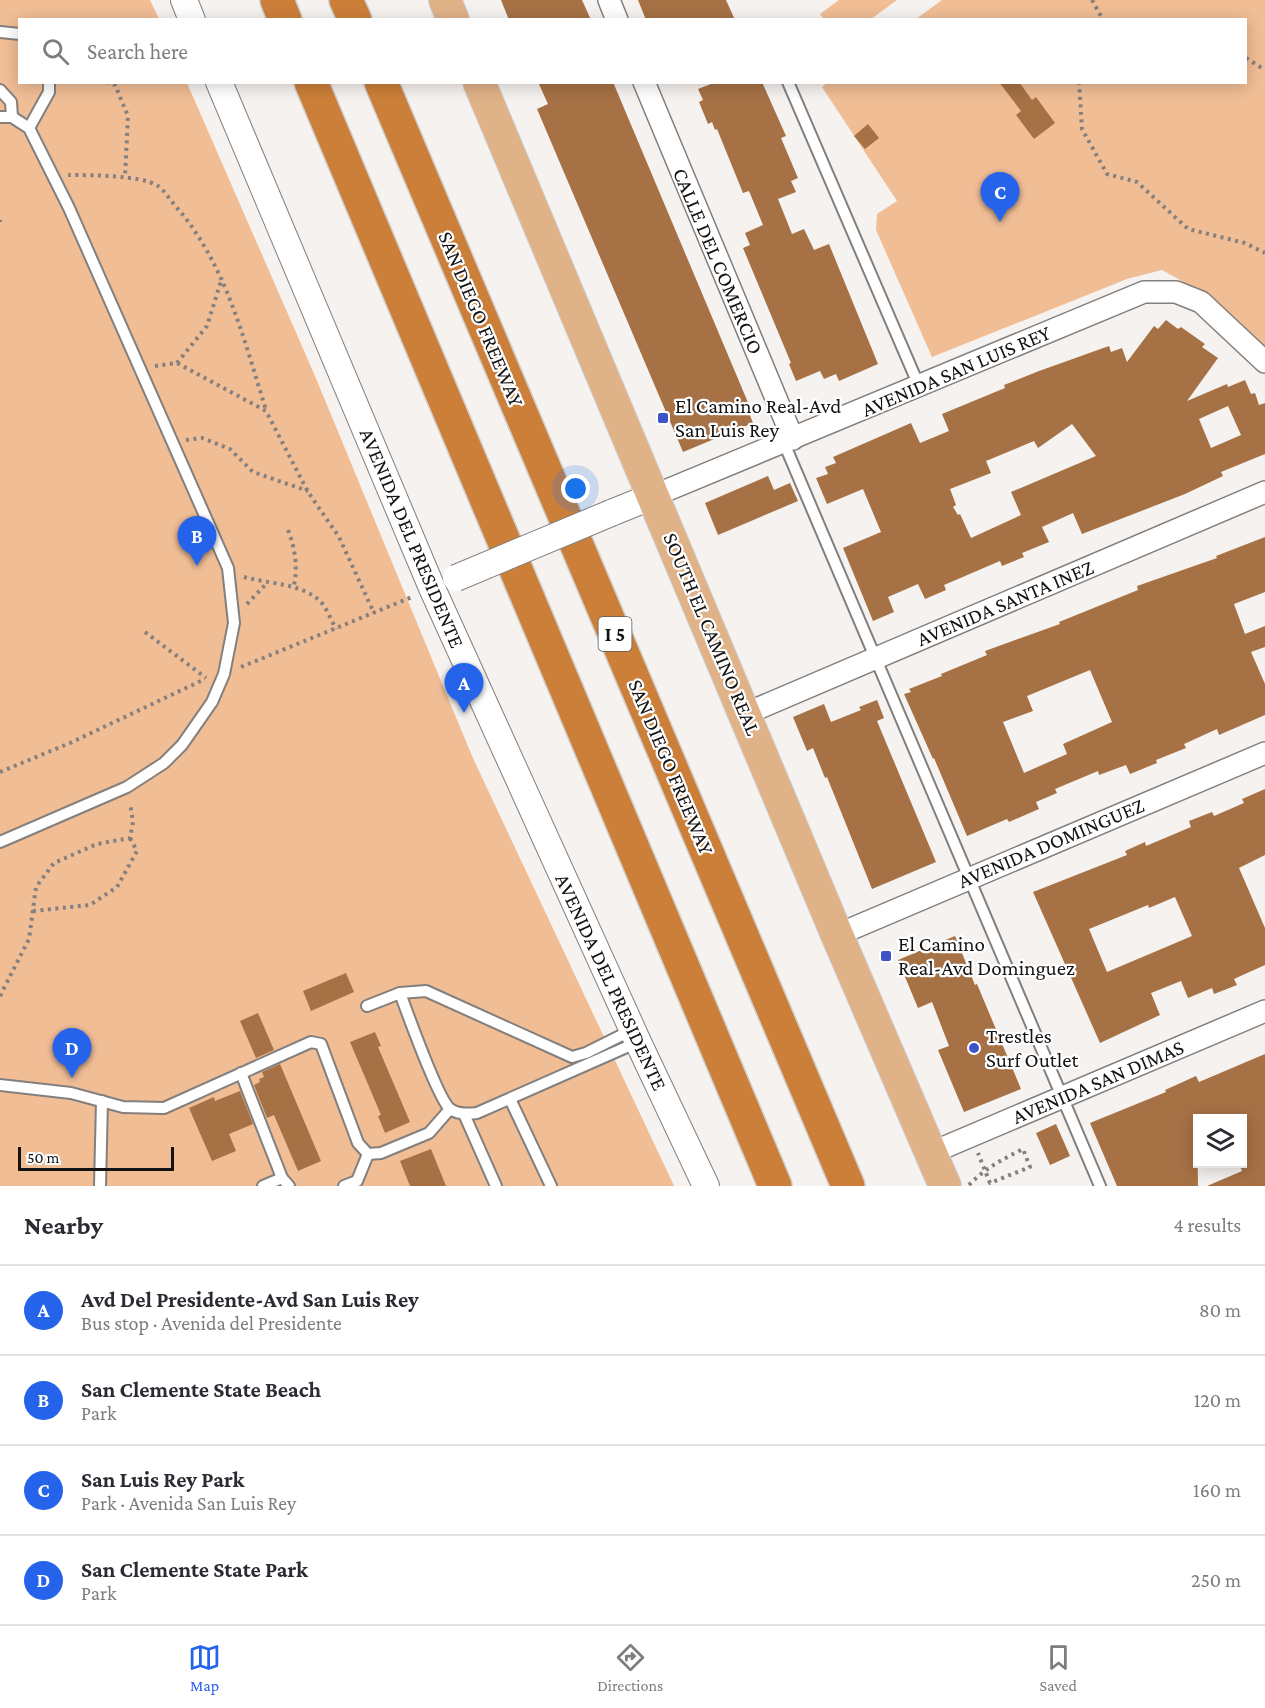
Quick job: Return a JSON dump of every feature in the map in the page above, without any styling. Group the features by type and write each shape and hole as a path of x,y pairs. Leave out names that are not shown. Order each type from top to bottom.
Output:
{"highway":[{"path":"277,0 284,18"},
{"path":"346,0 354,18"},
{"path":"312,84 775,1186"},
{"name":"SAN DIEGO FREEWAY","path":"382,84 848,1186"}],"main road":[{"path":"445,0 452,18"},
{"name":"SOUTH EL CAMINO REAL","path":"480,84 837,935 945,1186"}],"street":[{"path":"184,0 191,18"},
{"path":"609,0 616,18"},
{"name":"AVENIDA DEL PRESIDENTE","path":"220,84 422,593 706,1186"},
{"name":"CALLE DEL COMERCIO","path":"645,84 789,441"},
{"name":"AVENIDA SAN LUIS REY","path":"422,593 1144,292 1176,292 1201,302 1265,362"},
{"name":"AVENIDA SANTA INEZ","path":"746,714 1265,492"},
{"name":"AVENIDA DOMINGUEZ","path":"837,935 1265,753"},
{"name":"AVENIDA SAN DIMAS","path":"931,1153 1265,1011"}],"lane":[{"path":"0,32 18,34"},
{"path":"29,128 49,92 49,84"},
{"path":"789,84 919,386"},
{"path":"0,90 11,102 12,117"},
{"path":"0,117 12,117 29,128 69,207 228,568 234,623 224,674 212,702 182,745 164,763 127,788 0,842"},
{"path":"789,441 876,658 1100,1186"},
{"path":"367,1006 399,993 426,991 572,1057 635,1036"},
{"path":"399,993 439,1091 450,1108 464,1114 477,1113 510,1099 635,1036"},
{"path":"0,1085 71,1093 123,1107 164,1108 311,1042 321,1044 358,1143 368,1154"},
{"path":"241,1073 285,1182 263,1186"},
{"path":"510,1099 551,1186"},
{"path":"100,1186 102,1101"},
{"path":"368,1154 381,1153 429,1133 450,1108"},
{"path":"464,1114 496,1186"},
{"path":"344,1186 357,1180 368,1154"}],"path":[{"path":"1092,0 1102,18"},
{"path":"1247,59 1265,70"},
{"path":"112,84 115,85 128,116 125,177"},
{"path":"1079,84 1082,129 1107,174 1137,182 1188,229 1245,243 1265,253"},
{"path":"52,174 125,177 157,185 195,230 222,277 235,309 266,411 308,492 339,537 374,613"},
{"path":"177,363 207,326 222,277"},
{"path":"140,368 177,363 266,411"},
{"path":"172,442 202,438 230,449 253,472 308,492"},
{"path":"288,530 294,544 296,575 294,585"},
{"path":"228,573 267,583 294,585 321,601 336,629"},
{"path":"233,615 248,604 267,583"},
{"path":"0,772 70,743 207,678 224,674 422,593"},
{"path":"145,632 207,678"},
{"path":"33,911 90,905 117,887 137,851 130,838 133,822 127,788"},
{"path":"0,996 29,939 36,887 54,863 97,844 130,838"},
{"path":"969,1186 974,1180 980,1175 987,1170 993,1164 1023,1149 1030,1167 990,1183 986,1174 982,1164 979,1155 971,1136"}],"shaded area":[{"path":"0,0 150,0 159,18 18,18 18,84 187,84 315,376 472,756 674,1186 0,1186"},
{"path":"839,0 897,0 872,18 823,18 820,14"},
{"path":"942,0 1265,0 1265,350 1207,295 1162,270 1127,279 932,357 876,230 877,214 897,201 822,87 826,84 1247,84 1247,18 917,18"}],"building":[{"path":"501,0 582,0 590,18 508,18"},
{"path":"638,0 726,0 734,18 645,18"},
{"path":"539,84 614,84 752,412 749,413 753,423 683,452 537,109 548,104"},
{"path":"711,84 763,84 786,136 781,138 798,178 791,181 796,192 778,199 792,234 804,229 814,250 829,244 878,364 839,381 836,374 824,379 820,371 796,381 789,364 791,363 743,248 750,245 745,233 763,225 749,191 743,193 717,129 715,130 712,122 708,124 699,102 703,100 698,89"},
{"path":"1001,84 1020,84 1032,100 1036,97 1055,123 1034,139 1016,115 1021,111"},
{"path":"868,124 879,138 865,149 854,136"},
{"path":"1166,320 1178,329 1181,327 1205,344 1202,347 1218,358 1187,401 1227,384 1228,387 1245,380 1251,394 1255,393 1259,405 1265,403 1265,454 1221,472 1223,476 1185,494 1082,534 1073,513 1042,527 1049,542 1022,553 1024,557 1002,566 1000,561 944,585 946,590 925,599 918,584 888,597 894,612 873,621 843,548 881,532 863,489 827,504 816,478 828,474 825,467 836,463 833,457 911,423 920,443 949,431 942,414 1005,388 1004,385 1109,346 1111,352 1122,348 1127,362 1154,326 1158,329","holes":["1228,406 1241,435 1211,448 1199,419","1072,424 1096,456 1011,492 1021,515 971,538 960,514 958,515 953,507 956,505 950,489 991,473 986,461 1034,441 1038,448"]},
{"path":"768,476 774,490 790,483 798,501 718,535 705,503"},
{"path":"1265,537 1265,592 1234,604 1245,634 1265,626 1265,647 1251,652 1265,684 1265,715 1219,735 1217,729 1184,744 1186,748 1156,760 1157,763 1130,774 1126,765 1099,775 1098,771 1055,789 1057,793 1036,802 1039,809 1009,822 1007,819 967,836 904,694 911,692 909,689 987,655 985,651 1060,624 1059,622 1138,590 1137,586 1217,558 1216,556","holes":["1090,670 1112,722 1063,744 1067,754 1024,773 1003,722 1033,711 1027,696"]},
{"path":"877,700 884,718 877,721 936,862 872,889 827,777 825,778 813,748 807,751 793,717 824,704 831,722 861,710 859,707"},
{"path":"1265,789 1265,855 1239,868 1265,928 1265,965 1234,979 1237,985 1214,994 1212,988 1188,998 1181,981 1151,993 1160,1015 1100,1043 1033,892 1127,855 1125,851 1145,842 1146,846 1191,827 1189,821 1212,812 1214,816 1244,803 1242,799","holes":["1175,897 1192,936 1107,972 1089,929 1148,905 1149,908"]},
{"name":"Trestles Surf Outlet","path":"955,936 1021,1089 964,1112 938,1050 949,1046 932,1002 918,1008 898,960"},
{"path":"346,973 354,992 311,1011 303,991"},
{"path":"258,1013 274,1050 256,1058 240,1021"},
{"path":"375,1032 381,1046 378,1047 410,1122 385,1133 378,1116 381,1115 350,1042"},
{"path":"1265,1054 1265,1186 1207,1186 1242,1171 1241,1168 1247,1168 1247,1114 1193,1114 1193,1168 1198,1168 1198,1186 1117,1186 1090,1123 1166,1092 1165,1090 1196,1076 1199,1082"},
{"path":"280,1064 321,1161 298,1171 274,1115 267,1118 254,1085 264,1077 262,1072"},
{"path":"240,1091 253,1124 229,1134 236,1151 212,1161 189,1108 214,1097 215,1101"},
{"path":"1056,1124 1070,1156 1050,1165 1036,1133"},
{"path":"431,1149 446,1186 410,1186 400,1161"}],"place":[{"name":"San Luis Rey Park","path":"1000,222"},
{"name":"El Camino Real-Avd San Luis Rey","path":"663,418"},
{"name":"San Clemente State Beach","path":"197,566"},
{"name":"Avd Del Presidente-Avd San Luis Rey","path":"464,713"},
{"name":"El Camino Real-Avd Dominguez","path":"886,956"},
{"name":"Trestles Surf Outlet","path":"974,1048"},
{"name":"San Clemente State Park","path":"72,1078"}]}
